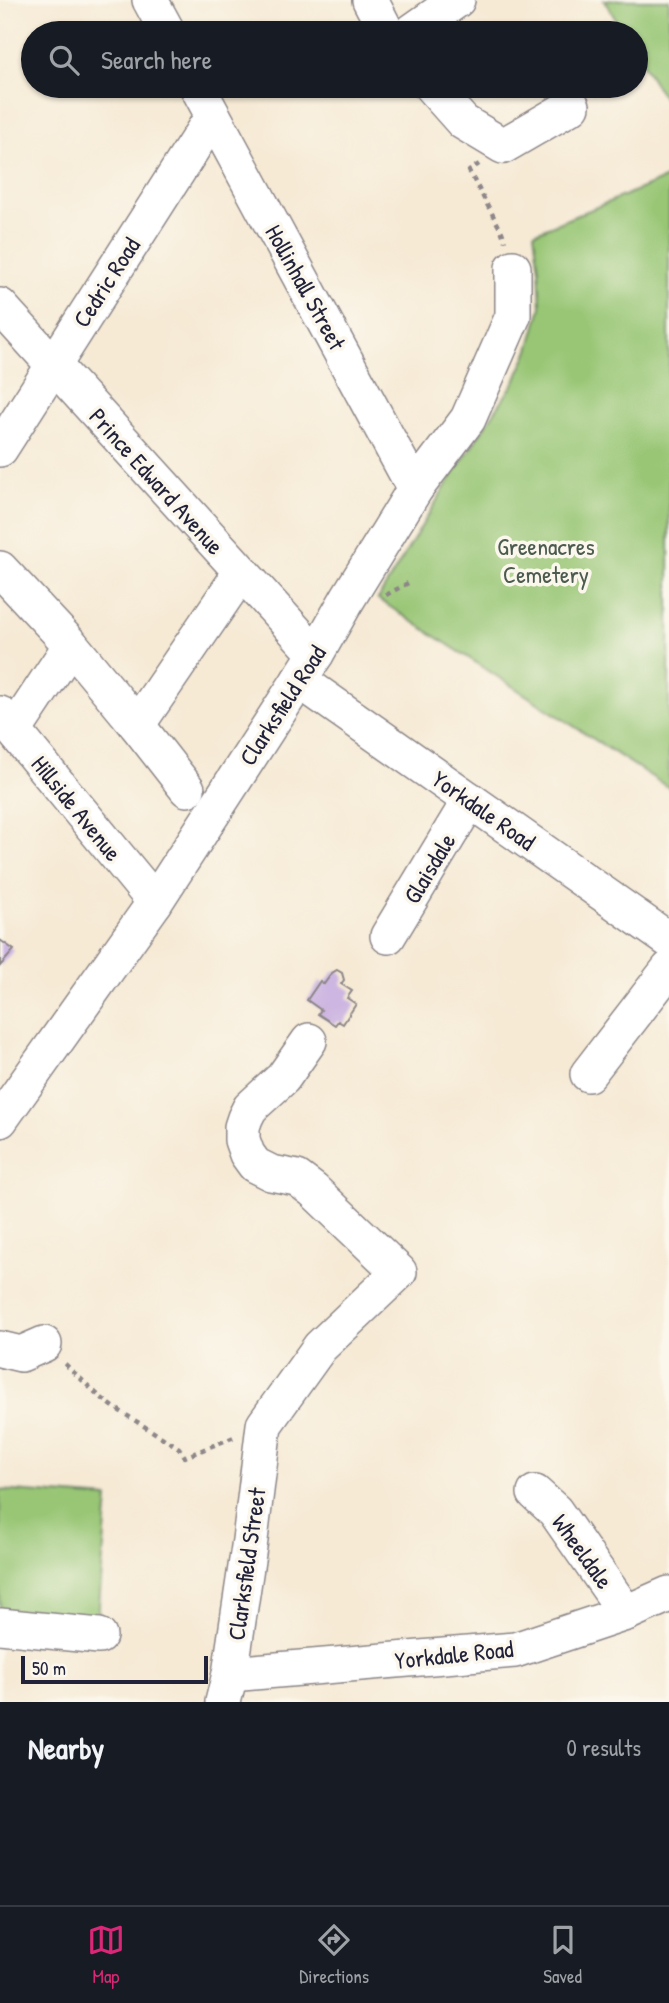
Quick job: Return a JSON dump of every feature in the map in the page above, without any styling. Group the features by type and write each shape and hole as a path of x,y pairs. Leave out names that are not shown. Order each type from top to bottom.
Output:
{"street":[{"path":"150,0 161,21"},
{"path":"370,0 381,21"},
{"path":"427,21 457,0"},
{"path":"442,98 464,122 503,146 572,106"},
{"name":"Cedric Road","path":"0,449 53,366 205,101"},
{"name":"Hollinhall Street","path":"205,101 415,489"},
{"name":"Clarksfield Road","path":"0,1120 155,902 307,667 415,489 468,419 513,316 513,268"},
{"name":"Prince Edward Avenue","path":"0,306 241,573 307,667"},
{"path":"0,569 71,645 187,789"},
{"path":"137,725 241,573"},
{"path":"7,723 71,645"},
{"name":"Yorkdale Road","path":"307,667 470,800 669,940"},
{"name":"Hillside Avenue","path":"7,723 155,902"},
{"name":"Glaisdale","path":"388,936 470,800"},
{"path":"589,1074 669,969"},
{"path":"264,1425 320,1347 399,1272 313,1190 297,1178 271,1173 255,1165 244,1147 242,1127 250,1108 283,1078 309,1041"},
{"path":"0,1349 21,1354 44,1344"},
{"name":"Clarksfield Street","path":"226,1688 250,1541 264,1425"},
{"name":"Wheeldale","path":"535,1493 555,1511 626,1613"},
{"name":"Yorkdale Road","path":"226,1688 515,1650 626,1613 669,1594"},
{"path":"0,1626 99,1636"}],"path":[{"path":"503,146 469,171 502,232 513,268"},
{"path":"44,1344 99,1396 179,1448 185,1457 264,1425"}],"green space":[{"path":"604,0 669,0 669,107 648,73 648,21 617,21"},
{"name":"Greenacres Cemetery","path":"669,177 669,788 378,599 445,487 515,381 529,350 541,307 534,233"},
{"path":"0,1490 108,1498 97,1629 0,1620"}],"building":[{"path":"0,940 14,950 0,966"},
{"path":"337,970 342,973 344,980 341,984 352,991 347,998 356,1004 343,1024 338,1021 335,1025 318,1014 321,1010 307,1000 320,981 324,984"}]}
